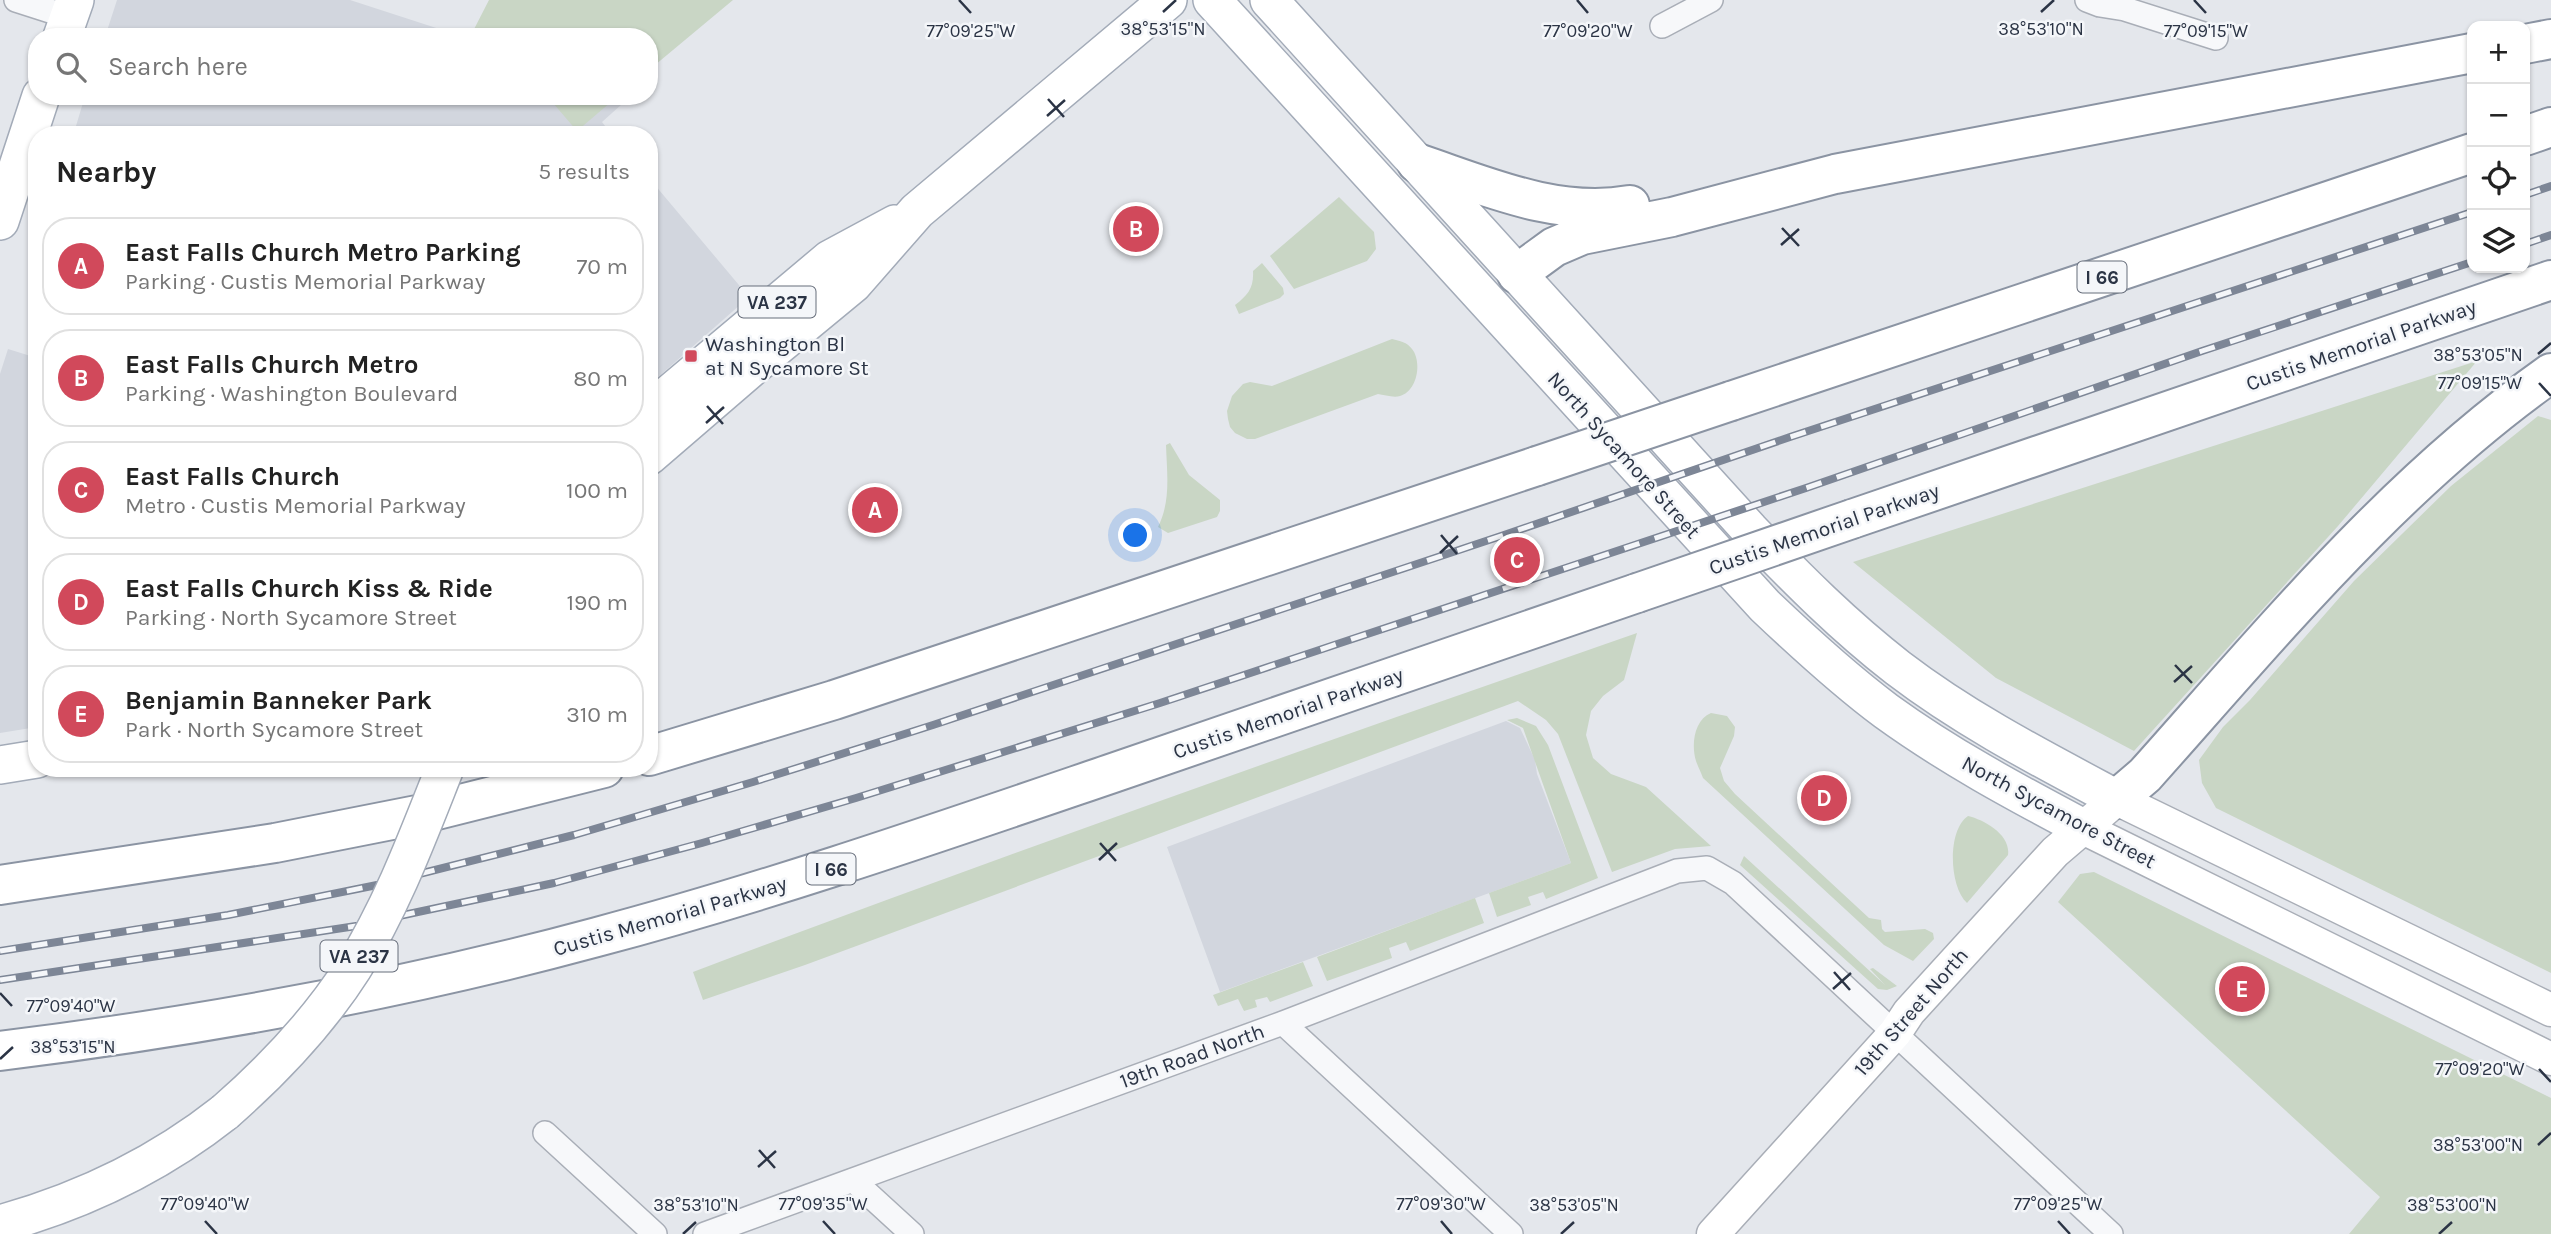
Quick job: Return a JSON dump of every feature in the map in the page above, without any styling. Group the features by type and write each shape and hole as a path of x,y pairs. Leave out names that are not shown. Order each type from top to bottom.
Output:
{"highway":[{"path":"2530,43 2551,39"},
{"path":"1517,274 1554,247 1582,235 1672,217 1836,174 2467,55"},
{"path":"2530,134 2551,127"},
{"name":"I 66","path":"658,753 820,705 2467,155"},
{"path":"1417,163 1523,198 1576,208 1620,207 1667,199 1768,192"},
{"name":"Custis Memorial Parkway","path":"0,1051 133,1033 306,1003 455,972 644,924 789,882 2551,280"},
{"path":"2117,799 2145,775 2392,505 2463,441 2551,373"},
{"path":"0,885 275,843 417,814 567,777"}],"main road":[{"name":"VA 237","path":"658,448 853,284 917,211 1168,0"},
{"name":"North Sycamore Street","path":"1212,0 1739,580 1820,657 1886,711 1978,772 2083,828 2551,1059"},
{"name":"North Sycamore Street","path":"1269,0 1750,530 1810,592 1899,668 2000,737 2117,799 2551,1010"},
{"path":"31,126 38,105"},
{"path":"0,221 28,136"},
{"name":"VA 237","path":"658,403 830,259 917,211"},
{"path":"1482,297 1517,274"},
{"path":"0,765 28,760"},
{"name":"VA 237","path":"0,1224 60,1205 121,1179 176,1148 225,1112 296,1043 353,967 405,866 441,777"},
{"name":"19th Street North","path":"1713,1234 1895,1033 1909,1012 2048,860 2117,799"}],"street":[{"path":"16,0 69,18"},
{"path":"1662,26 1711,0"},
{"path":"2087,0 2125,9 2216,38"},
{"name":"19th Road North","path":"705,1234 1283,1023 1676,871 1707,868 1733,883 2111,1234"},
{"path":"1283,1023 1511,1234"},
{"path":"545,1133 654,1234"},
{"path":"853,1180 912,1234"}],"shaded area":[{"path":"117,0 350,0 436,28 108,28"},
{"path":"82,105 621,105 602,122 605,126 76,126"},
{"path":"658,189 749,297 658,377"},
{"path":"8,349 28,355 28,728 0,733 0,374"},
{"path":"1506,721 1520,728 1535,760 1537,774 1571,863 1220,992 1167,847"}],"green space":[{"path":"489,0 733,0 658,62 658,28 475,28"},
{"path":"555,105 607,105 583,126 573,126"},
{"path":"1339,197 1374,232 1376,249 1367,261 1294,289 1270,256"},
{"path":"1262,263 1283,288 1284,294 1239,314 1235,305 1249,291 1253,271"},
{"path":"1392,339 1408,345 1417,361 1414,382 1406,393 1395,397 1378,394 1255,439 1247,439 1230,427 1227,411 1232,396 1243,384 1250,382 1272,386"},
{"path":"2477,361 2338,526 2134,751 1996,678 1853,562"},
{"path":"2538,416 2551,420 2551,973 2216,808 2202,783 2199,760 2223,727 2354,581 2451,486"},
{"path":"1170,443 1189,475 1220,500 1220,511 1217,517 1168,533 1158,527 1167,497 1166,445"},
{"path":"1637,633 1624,680 1603,696 1591,711 1586,735 1593,758 1611,774 1646,787 1711,846 1675,849 1612,872 1558,734 1546,720 1518,701 805,965 703,1000 693,972 1164,800"},
{"path":"1711,713 1727,716 1735,727 1734,736 1720,768 1724,781 1735,794 1869,918 1881,920 1885,932 1925,929 1933,933 1934,939 1913,961 1884,945 1703,778 1696,761 1694,741 1697,727 1705,716"},
{"path":"1517,718 1536,726 1548,745 1598,878 1546,899 1543,892 1528,897 1531,905 1497,917 1489,893 1571,863 1523,728 1507,720"},
{"path":"1968,816 1996,830 2005,841 2008,855 1967,903 1957,885 1953,859 1956,833"},
{"path":"1744,856 1885,985 1870,969 1873,968 1897,986 1887,990 1878,989 1740,865"},
{"path":"2094,872 2551,1098 2551,1234 2349,1234 2380,1197 2058,902 2080,874"},
{"path":"1475,898 1484,923 1410,951 1406,942 1389,948 1392,958 1327,981 1317,957"},
{"path":"1303,962 1313,986 1270,1002 1267,997 1255,1000 1257,1007 1244,1011 1238,999 1218,1006 1213,995"}],"railway":[{"path":"2530,193 2551,186"},
{"path":"419,874 574,835 933,725 1790,437 2467,214"},
{"path":"2530,242 2551,235"},
{"path":"399,916 554,883 702,843 1160,703 2467,264"},
{"path":"0,951 228,915 377,885"},
{"path":"0,980 356,926"}],"place":[{"name":"East Falls Church Metro","path":"1136,229"},
{"name":"Washington Bl at N Sycamore St","path":"691,356"},
{"name":"East Falls Church Metro Parking","path":"875,510"},
{"name":"East Falls Church","path":"1517,560"},
{"name":"East Falls Church Kiss & Ride","path":"1824,798"},
{"name":"Benjamin Banneker Park","path":"2242,989"}]}
